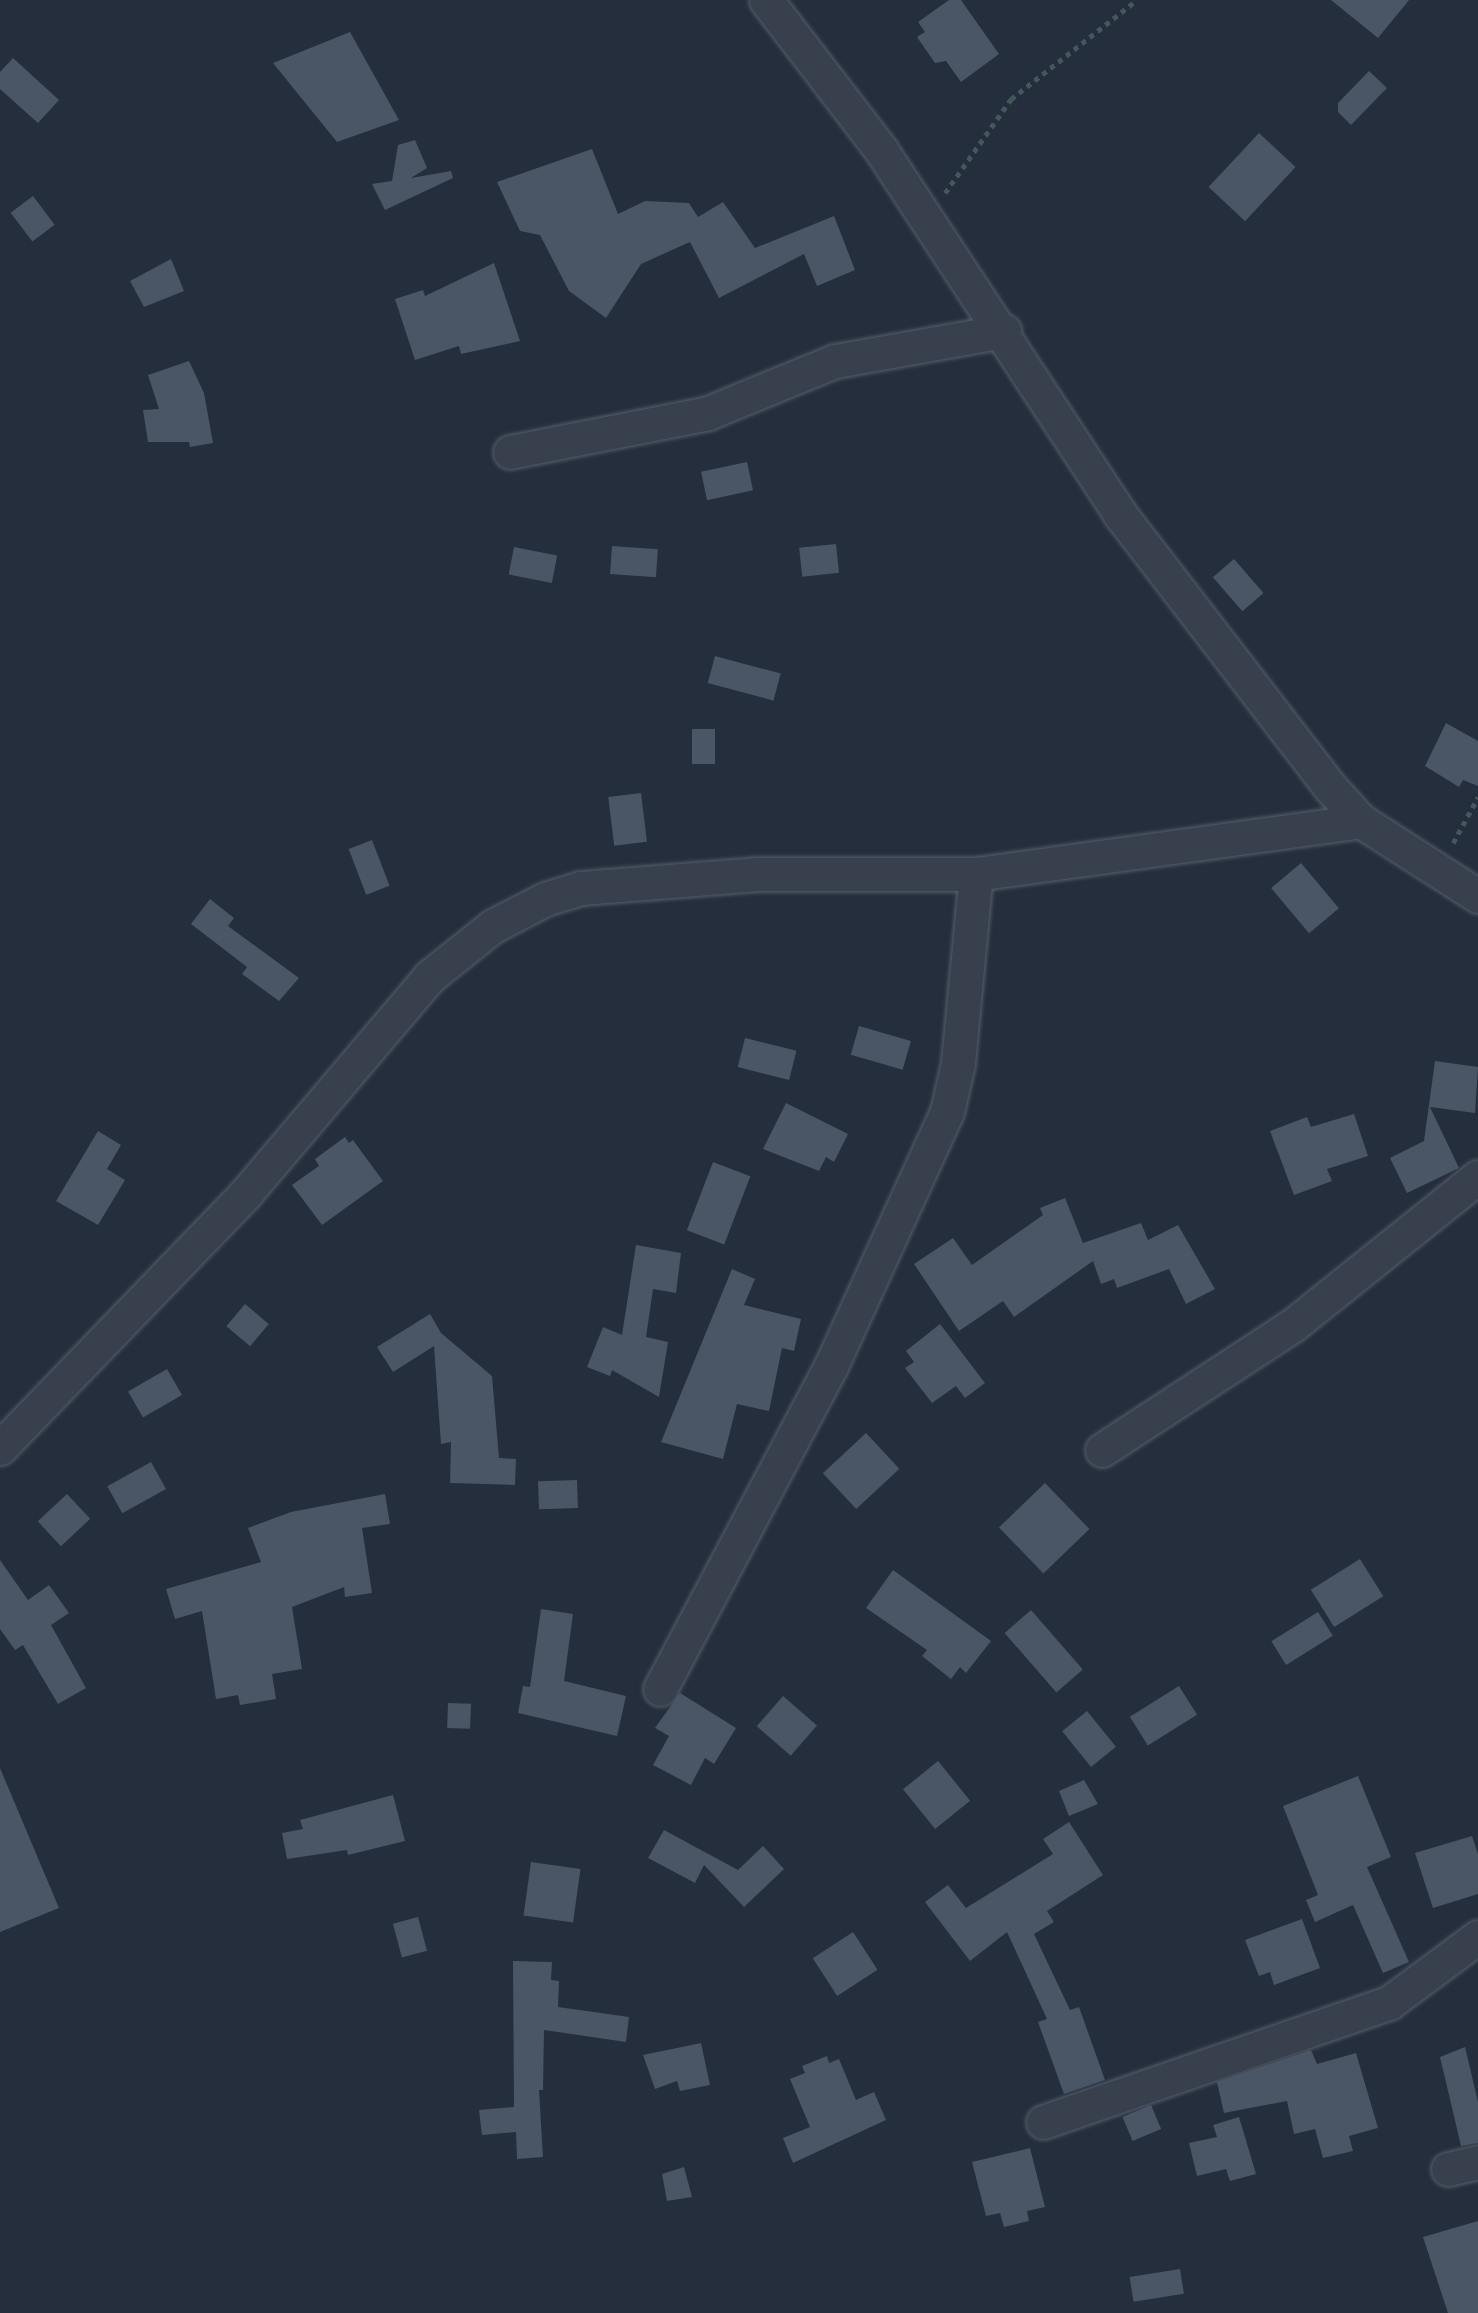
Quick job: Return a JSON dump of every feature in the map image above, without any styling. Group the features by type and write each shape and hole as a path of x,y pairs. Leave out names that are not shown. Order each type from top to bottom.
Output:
{"street":[{"path":"766,0 881,150 1004,331 1119,513 1361,821 1478,896"},
{"path":"510,452 708,413 835,361 1004,331"},
{"path":"0,1448 246,1193 429,977 493,926 545,899 580,888 758,874 976,874 1361,821"},
{"path":"660,1689 831,1366 947,1112 958,1063 976,874"},
{"path":"1102,1450 1293,1325 1478,1177"},
{"path":"1043,2122 1389,2003 1478,1937"}],"path":[{"path":"925,215 956,181 1011,99 1137,0"},
{"path":"1437,871 1478,797"}],"building":[{"path":"949,0 961,0 999,54 961,82 946,61 935,63 917,37 925,32 918,22"},
{"path":"1331,0 1409,0 1378,38"},
{"path":"350,32 399,120 337,142 273,63"},
{"path":"13,58 59,100 38,123 0,89 0,72"},
{"path":"1369,71 1387,88 1351,125 1338,112 1338,103"},
{"path":"1259,133 1296,167 1245,221 1209,187"},
{"path":"415,140 427,168 411,178 451,171 453,178 385,210 372,184 392,181 398,145"},
{"path":"592,149 618,214 645,201 689,203 698,217 723,202 755,248 834,216 855,270 817,286 804,254 719,298 690,242 641,264 606,318 569,291 540,235 520,231 497,182"},
{"path":"33,196 55,225 32,242 11,213"},
{"path":"171,259 184,291 144,307 130,281"},
{"path":"494,263 520,341 461,354 459,346 415,360 395,299 423,290 425,296"},
{"path":"189,361 204,393 213,443 190,447 189,442 148,442 143,410 159,409 148,375"},
{"path":"747,462 753,490 707,500 701,472"},
{"path":"836,544 839,573 802,577 799,548"},
{"path":"612,546 658,549 656,577 610,574"},
{"path":"514,547 557,555 552,583 509,574"},
{"path":"1234,559 1264,593 1242,611 1213,577"},
{"path":"715,656 781,674 773,701 708,683"},
{"path":"1446,723 1478,741 1478,786 1463,780 1459,787 1425,766"},
{"path":"692,729 715,729 715,764 692,764"},
{"path":"641,793 647,842 614,846 608,797"},
{"path":"372,840 390,886 366,895 349,849"},
{"path":"1301,863 1339,908 1309,933 1271,888"},
{"path":"210,899 234,918 228,926 299,978 279,1001 242,974 247,967 191,924"},
{"path":"859,1026 911,1041 903,1070 851,1055"},
{"path":"745,1038 796,1051 789,1080 738,1067"},
{"path":"1435,1061 1478,1067 1475,1113 1430,1107 1459,1168 1407,1193 1390,1158 1424,1141"},
{"path":"786,1103 848,1134 834,1162 826,1157 819,1171 763,1149"},
{"path":"1354,1114 1368,1156 1327,1169 1332,1181 1294,1195 1270,1131 1307,1117 1311,1127"},
{"path":"98,1131 121,1145 107,1169 125,1180 98,1225 56,1201"},
{"path":"345,1137 349,1143 353,1140 383,1181 322,1225 292,1185 319,1166 315,1159"},
{"path":"713,1162 750,1176 724,1244 687,1230"},
{"path":"1065,1198 1083,1243 1141,1223 1148,1240 1178,1225 1215,1289 1186,1304 1169,1269 1117,1288 1114,1279 1101,1284 1093,1261 1014,1317 1003,1301 959,1331 914,1264 953,1238 972,1265 1043,1215 1040,1208"},
{"path":"636,1245 681,1253 676,1293 653,1289 646,1337 668,1342 659,1397 612,1370 610,1376 587,1367 603,1327 622,1335"},
{"path":"732,1269 755,1279 744,1305 801,1319 794,1351 782,1348 769,1411 737,1404 723,1459 661,1442"},
{"path":"245,1304 269,1324 250,1346 226,1326"},
{"path":"430,1314 441,1333 492,1376 499,1458 516,1459 515,1485 450,1483 451,1442 441,1444 434,1346 393,1372 377,1347"},
{"path":"940,1324 985,1383 965,1398 956,1386 932,1403 905,1368 914,1362 906,1351"},
{"path":"167,1369 182,1395 143,1417 128,1392"},
{"path":"866,1433 899,1469 856,1509 823,1473"},
{"path":"151,1462 166,1489 122,1513 107,1486"},
{"path":"577,1480 578,1508 539,1509 538,1481"},
{"path":"1045,1483 1089,1529 1043,1573 999,1527"},
{"path":"67,1494 90,1519 61,1546 38,1521"},
{"path":"385,1494 390,1524 362,1528 372,1593 345,1597 344,1587 292,1607 302,1669 272,1674 276,1699 240,1705 238,1695 216,1699 202,1611 175,1619 166,1589 261,1562 248,1528 291,1512"},
{"path":"1360,1559 1383,1596 1334,1627 1311,1590"},
{"path":"0,1560 28,1600 49,1585 69,1613 51,1625 86,1688 58,1704 23,1645 15,1650 0,1629"},
{"path":"893,1570 991,1641 966,1673 960,1667 951,1679 922,1656 927,1650 866,1608"},
{"path":"541,1609 573,1614 564,1681 626,1696 617,1736 518,1713 523,1686 530,1687"},
{"path":"1031,1610 1083,1670 1056,1693 1005,1633"},
{"path":"1318,1612 1333,1636 1286,1665 1271,1641"},
{"path":"1179,1686 1197,1715 1148,1746 1130,1717"},
{"path":"680,1693 736,1728 714,1764 705,1758 691,1785 653,1765 669,1736 655,1728"},
{"path":"783,1696 817,1726 791,1756 757,1726"},
{"path":"448,1703 471,1704 470,1729 447,1728"},
{"path":"1087,1711 1116,1747 1091,1767 1062,1731"},
{"path":"938,1761 970,1801 935,1829 903,1789"},
{"path":"0,1768 59,1908 0,1932"},
{"path":"1358,1776 1391,1857 1367,1867 1409,1962 1383,1973 1353,1905 1315,1922 1306,1900 1318,1895 1283,1806"},
{"path":"1084,1780 1098,1804 1069,1816 1059,1791"},
{"path":"393,1795 405,1841 348,1855 347,1850 287,1859 282,1833 303,1829 300,1820"},
{"path":"1069,1822 1103,1875 1047,1911 1054,1922 1034,1934 1070,2010 1079,2007 1105,2080 1064,2094 1038,2022 1047,2019 1007,1932 970,1961 925,1902 948,1885 966,1908 1053,1854 1043,1839"},
{"path":"664,1830 738,1870 763,1846 784,1869 744,1907 704,1865 695,1883 648,1858"},
{"path":"1472,1836 1478,1854 1478,1894 1433,1908 1415,1853"},
{"path":"531,1862 581,1869 573,1922 523,1915"},
{"path":"418,1917 427,1951 402,1958 393,1924"},
{"path":"1302,1919 1320,1968 1274,1985 1270,1972 1259,1976 1245,1940"},
{"path":"853,1932 878,1970 837,1996 813,1958"},
{"path":"513,1961 552,1962 551,1980 559,1981 558,2007 629,2017 626,2042 544,2030 543,2090 539,2090 543,2157 517,2159 516,2132 482,2135 479,2110 514,2107"},
{"path":"701,2043 710,2085 680,2091 677,2081 655,2089 643,2055"},
{"path":"1465,2047 1478,2102 1478,2143 1461,2146 1440,2057"},
{"path":"1311,2050 1317,2064 1356,2053 1378,2128 1349,2136 1353,2151 1323,2158 1315,2129 1294,2134 1287,2101 1224,2113 1217,2082"},
{"path":"827,2056 829,2063 839,2059 856,2100 874,2092 886,2120 793,2163 783,2138 810,2127 790,2079 805,2073 802,2066"},
{"path":"1151,2105 1161,2129 1133,2141 1122,2117"},
{"path":"1239,2117 1256,2174 1230,2181 1226,2169 1197,2176 1189,2143 1217,2137 1213,2125"},
{"path":"1030,2148 1045,2207 1027,2211 1029,2221 1004,2227 1000,2213 986,2216 972,2162"},
{"path":"684,2167 692,2197 667,2201 662,2174"},
{"path":"1478,2221 1478,2313 1448,2313 1423,2237"},
{"path":"1180,2269 1184,2294 1134,2302 1130,2277"}]}
